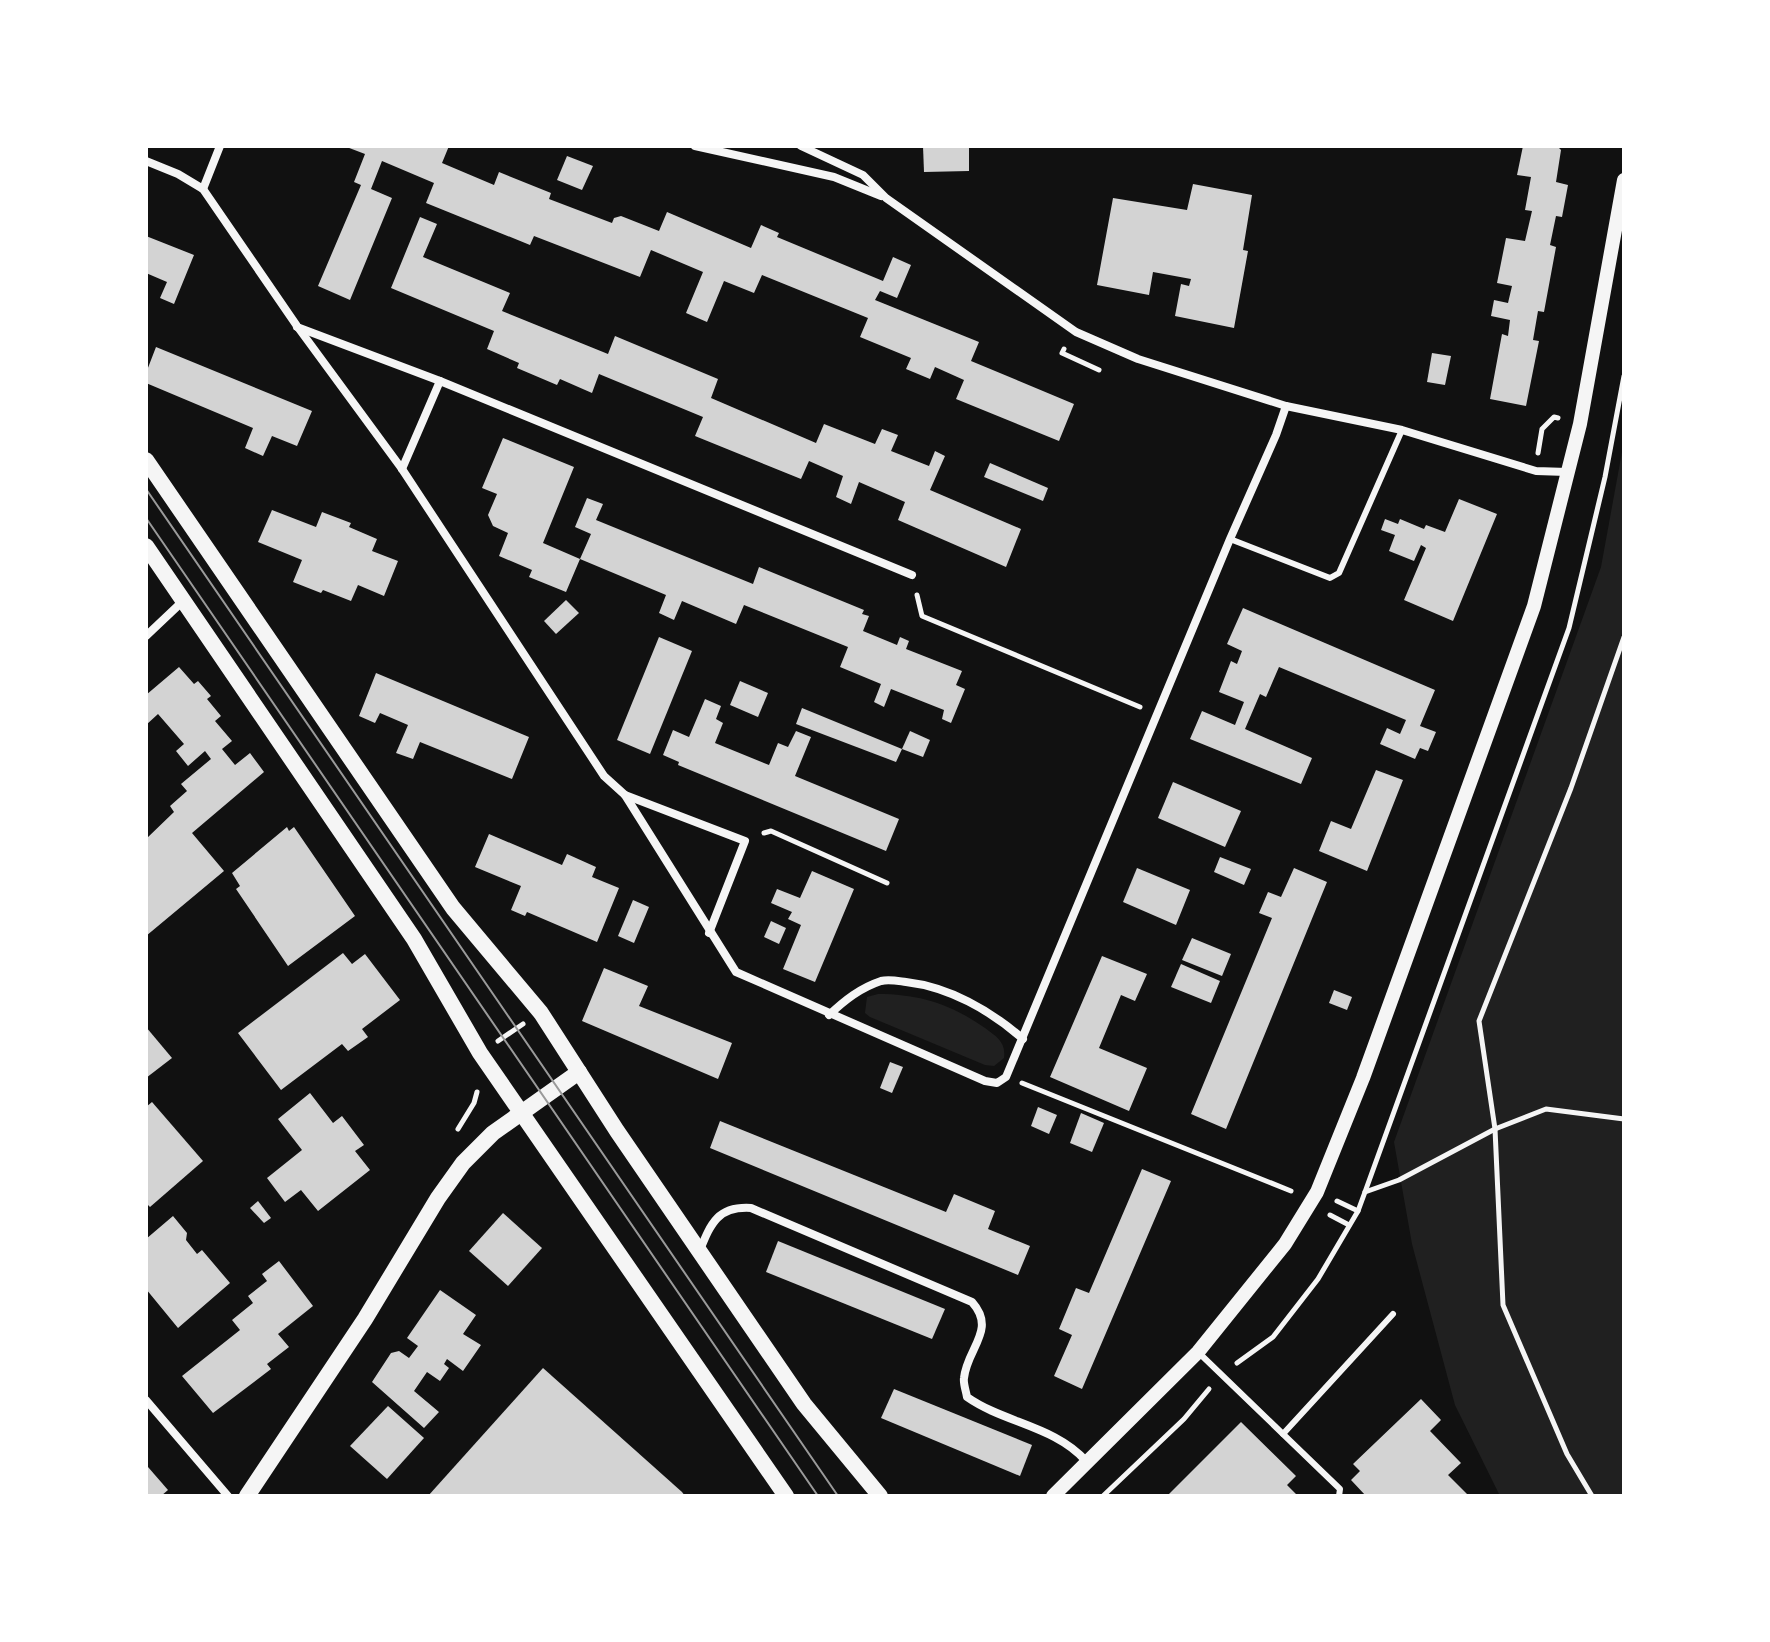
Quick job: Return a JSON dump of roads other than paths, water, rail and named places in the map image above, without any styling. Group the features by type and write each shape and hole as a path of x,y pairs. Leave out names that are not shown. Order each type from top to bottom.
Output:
{"main road":[{"path":"146,460 453,908 541,1013 804,1404 880,1496"},
{"path":"146,546 414,939 480,1053 786,1496"},
{"path":"247,1496 365,1319 438,1198 463,1163 493,1133 579,1072"}],"street":[{"path":"203,189 220,146"},
{"path":"695,146 834,177 886,198"},
{"path":"801,146 863,175 886,198 1076,332 1138,359 1286,406 1402,430 1536,471 1567,472"},
{"path":"146,161 178,174 203,189 297,326 402,469 604,776 625,795 736,972 985,1081 997,1083 1006,1077 1023,1039 1286,406"},
{"path":"1053,1496 1198,1352 1285,1244 1310,1205 1363,1078 1534,606 1580,424 1624,180"},
{"path":"297,326 440,381 912,575"},
{"path":"402,469 440,381"},
{"path":"146,636 183,601"},
{"path":"625,795 745,841 709,933"},
{"path":"829,1015 849,995 884,979 934,985 977,1006 1023,1039"},
{"path":"699,1250 717,1217 738,1207 751,1208 972,1302 981,1312 983,1324 963,1378 967,1397 981,1407 1066,1441 1086,1461"},
{"path":"146,1400 228,1496"}],"lane":[{"path":"1230,539 1330,578 1339,573 1402,430"},
{"path":"1283,1434 1393,1314"},
{"path":"1198,1352 1340,1489 1339,1496"}],"tram line":[{"path":"146,489 838,1496"},
{"path":"146,518 818,1496"}]}
